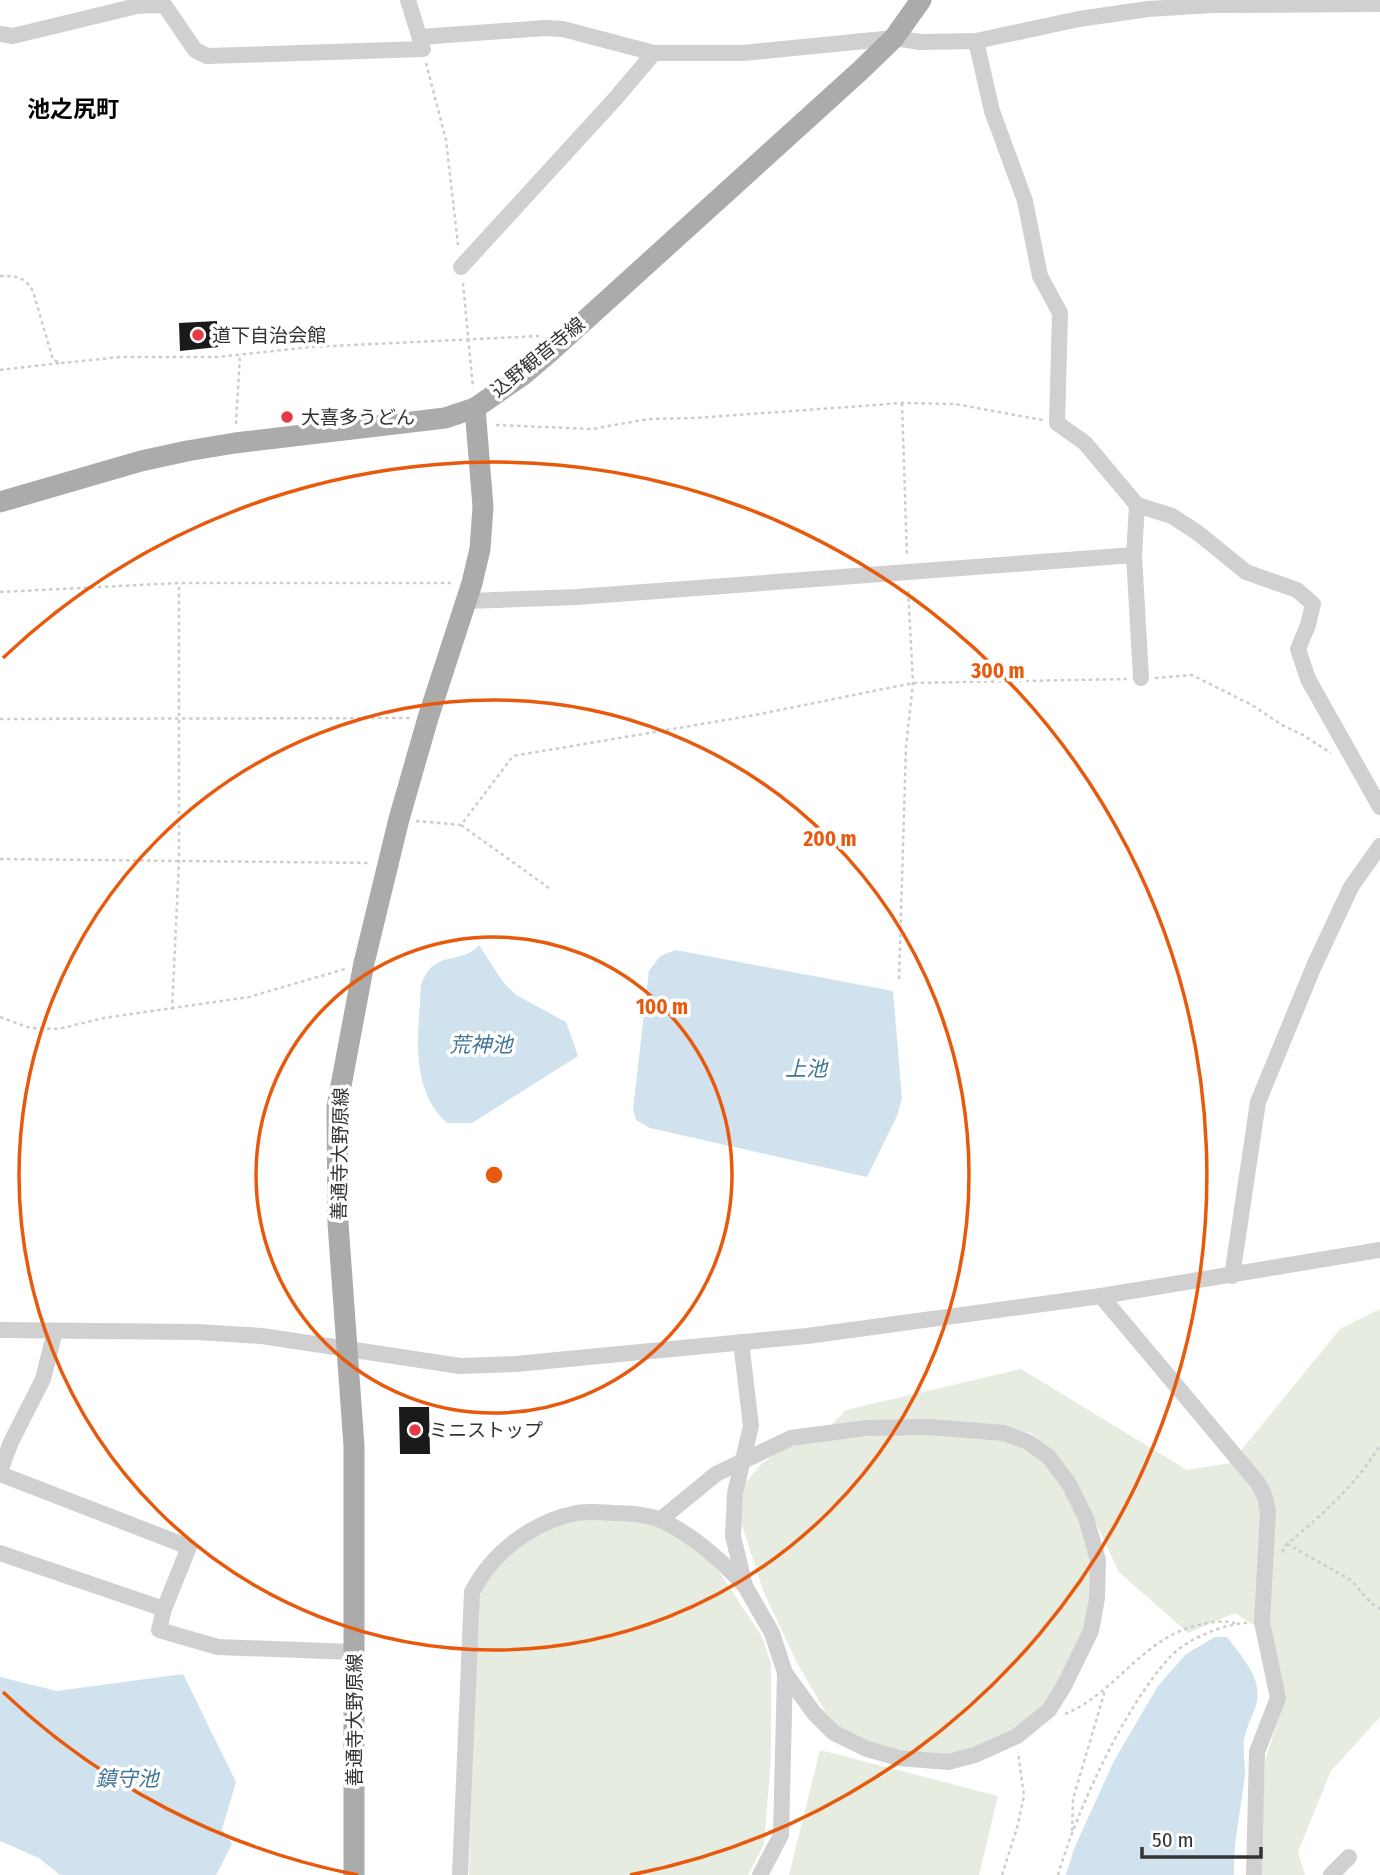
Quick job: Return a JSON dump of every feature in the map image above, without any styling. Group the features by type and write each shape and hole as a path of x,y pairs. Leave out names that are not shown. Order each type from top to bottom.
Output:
{"main road":[{"name":"込野観音寺線","path":"0,502 141,461 235,443 476,416 826,103 894,38 921,0"},
{"name":"善通寺大野原線","path":"354,1875 354,1446 337,1199 337,1107 364,964 399,819 480,549 483,507 476,416"}],"street":[{"path":"408,0 421,43"},
{"path":"0,34 13,36 137,6 154,5 165,6 195,50 207,56 421,43 545,28 563,29 654,53 743,53 894,38 919,42 976,41 1079,19 1148,9 1213,5 1380,4"},
{"path":"976,41 992,111 1025,201 1040,276 1060,313 1057,423 1085,443 1137,505 1172,516 1198,533 1245,572 1297,590 1313,604 1298,649 1308,679 1380,807"},
{"path":"461,267 654,53"},
{"path":"1137,505 1134,555 1141,678"},
{"path":"469,592 577,597 1134,555"},
{"path":"1232,1276 1258,1102 1314,965 1351,887 1380,846"},
{"path":"0,1329 197,1332 262,1336 460,1366 516,1364 807,1336 1101,1296 1380,1250"},
{"path":"1101,1296 1258,1483 1265,1497 1268,1512 1262,1622 1278,1698 1257,1752 1254,1875"},
{"path":"55,1331 43,1379 11,1441 0,1473 189,1547 164,1609 159,1630 218,1647 353,1652"},
{"path":"741,1342 751,1426 735,1493 733,1536 745,1586"},
{"path":"460,1875 472,1592 481,1575 499,1555 522,1536 547,1523 576,1513 631,1513 660,1520 720,1559 745,1586 772,1633 785,1673 814,1713 834,1733 867,1749 899,1758 948,1762 975,1755 1017,1736 1049,1710 1091,1631 1097,1598 1098,1560 1087,1518 1069,1484 1049,1457 1028,1442 1004,1433 917,1427 866,1429 791,1438 716,1474 660,1520"},
{"path":"0,1553 164,1609"},
{"path":"760,1875 781,1835 785,1673"},
{"path":"1331,1875 1349,1857"}],"path":[{"path":"421,43 446,139 476,416 593,429 648,419 902,403 955,404 1057,423"},
{"path":"0,276 18,276 27,281 33,291 53,360 63,363"},
{"path":"0,370 120,357 218,357 311,347 569,334"},
{"path":"235,443 240,354"},
{"path":"899,979 906,747 913,683 902,403"},
{"path":"172,1010 179,860 179,583"},
{"path":"0,592 179,583 469,592"},
{"path":"461,825 513,756 755,715 913,683 1192,676 1252,705 1360,771"},
{"path":"0,719 428,718"},
{"path":"399,819 461,825 549,888"},
{"path":"0,859 390,863"},
{"path":"0,1017 30,1028 58,1028 104,1018 249,997 364,964"},
{"path":"1265,1568 1351,1484 1380,1445"},
{"path":"1287,1544 1351,1580 1371,1603 1380,1609"},
{"path":"1043,1714 1063,1715 1072,1711 1103,1689 1147,1651 1174,1633 1224,1620 1235,1623 1262,1622"},
{"path":"1058,1875 1098,1774 1139,1699 1170,1657 1198,1638 1235,1623"},
{"path":"1072,1835 1073,1799 1104,1694 1103,1689"},
{"path":"1002,1875 1024,1796 1018,1767 1017,1736"}],"shaded area":[{"path":"1380,1309 1380,1717 1331,1771 1298,1852 1305,1875 1261,1875 1265,1761 1286,1694 1266,1633 1235,1613 1188,1633 1119,1572 1076,1480 1031,1433 995,1426 830,1426 846,1410 1021,1369 1187,1470 1231,1463 1340,1329"},
{"path":"917,1432 1013,1441 1046,1461 1069,1497 1094,1554 1089,1618 1076,1652 1038,1714 1006,1737 968,1751 940,1757 909,1755 871,1745 834,1727 796,1661 763,1590 741,1522 744,1485 761,1464 783,1449 807,1442"},
{"path":"601,1516 653,1524 696,1547 720,1573 762,1637 771,1663 771,1757 764,1844 748,1875 469,1875 477,1591 501,1562 530,1539 564,1524"},
{"path":"820,1750 998,1796 979,1875 789,1875"}],"water":[{"name":"荒神池","path":"479,945 503,982 516,995 566,1022 578,1056 472,1123 447,1123 426,1093 421,1076 418,1040 421,985 427,973 440,961 464,955"},
{"name":"上池","path":"676,950 893,991 902,1098 897,1116 867,1177 650,1128 636,1120 633,1109 649,971 660,956"},
{"path":"1215,1637 1227,1637 1241,1655 1256,1681 1258,1695 1244,1739 1245,1773 1236,1836 1234,1875 1066,1875 1074,1849 1114,1761 1158,1686 1186,1654"},
{"name":"鎮守池","path":"183,1674 236,1782 222,1829 232,1844 216,1875 60,1875 39,1858 0,1841 0,1677 57,1691"}],"building":[{"name":"道下自治会館","path":"217,321 218,347 180,351 179,323"},
{"name":"ミニストップ","path":"399,1407 429,1407 430,1454 400,1454"}],"place":[{"name":"道下自治会館","path":"198,335"},
{"name":"大喜多うどん","path":"287,417"},
{"name":"ミニストップ","path":"415,1430"}],"district":[{"name":"池之尻町","path":"73,109"}]}
